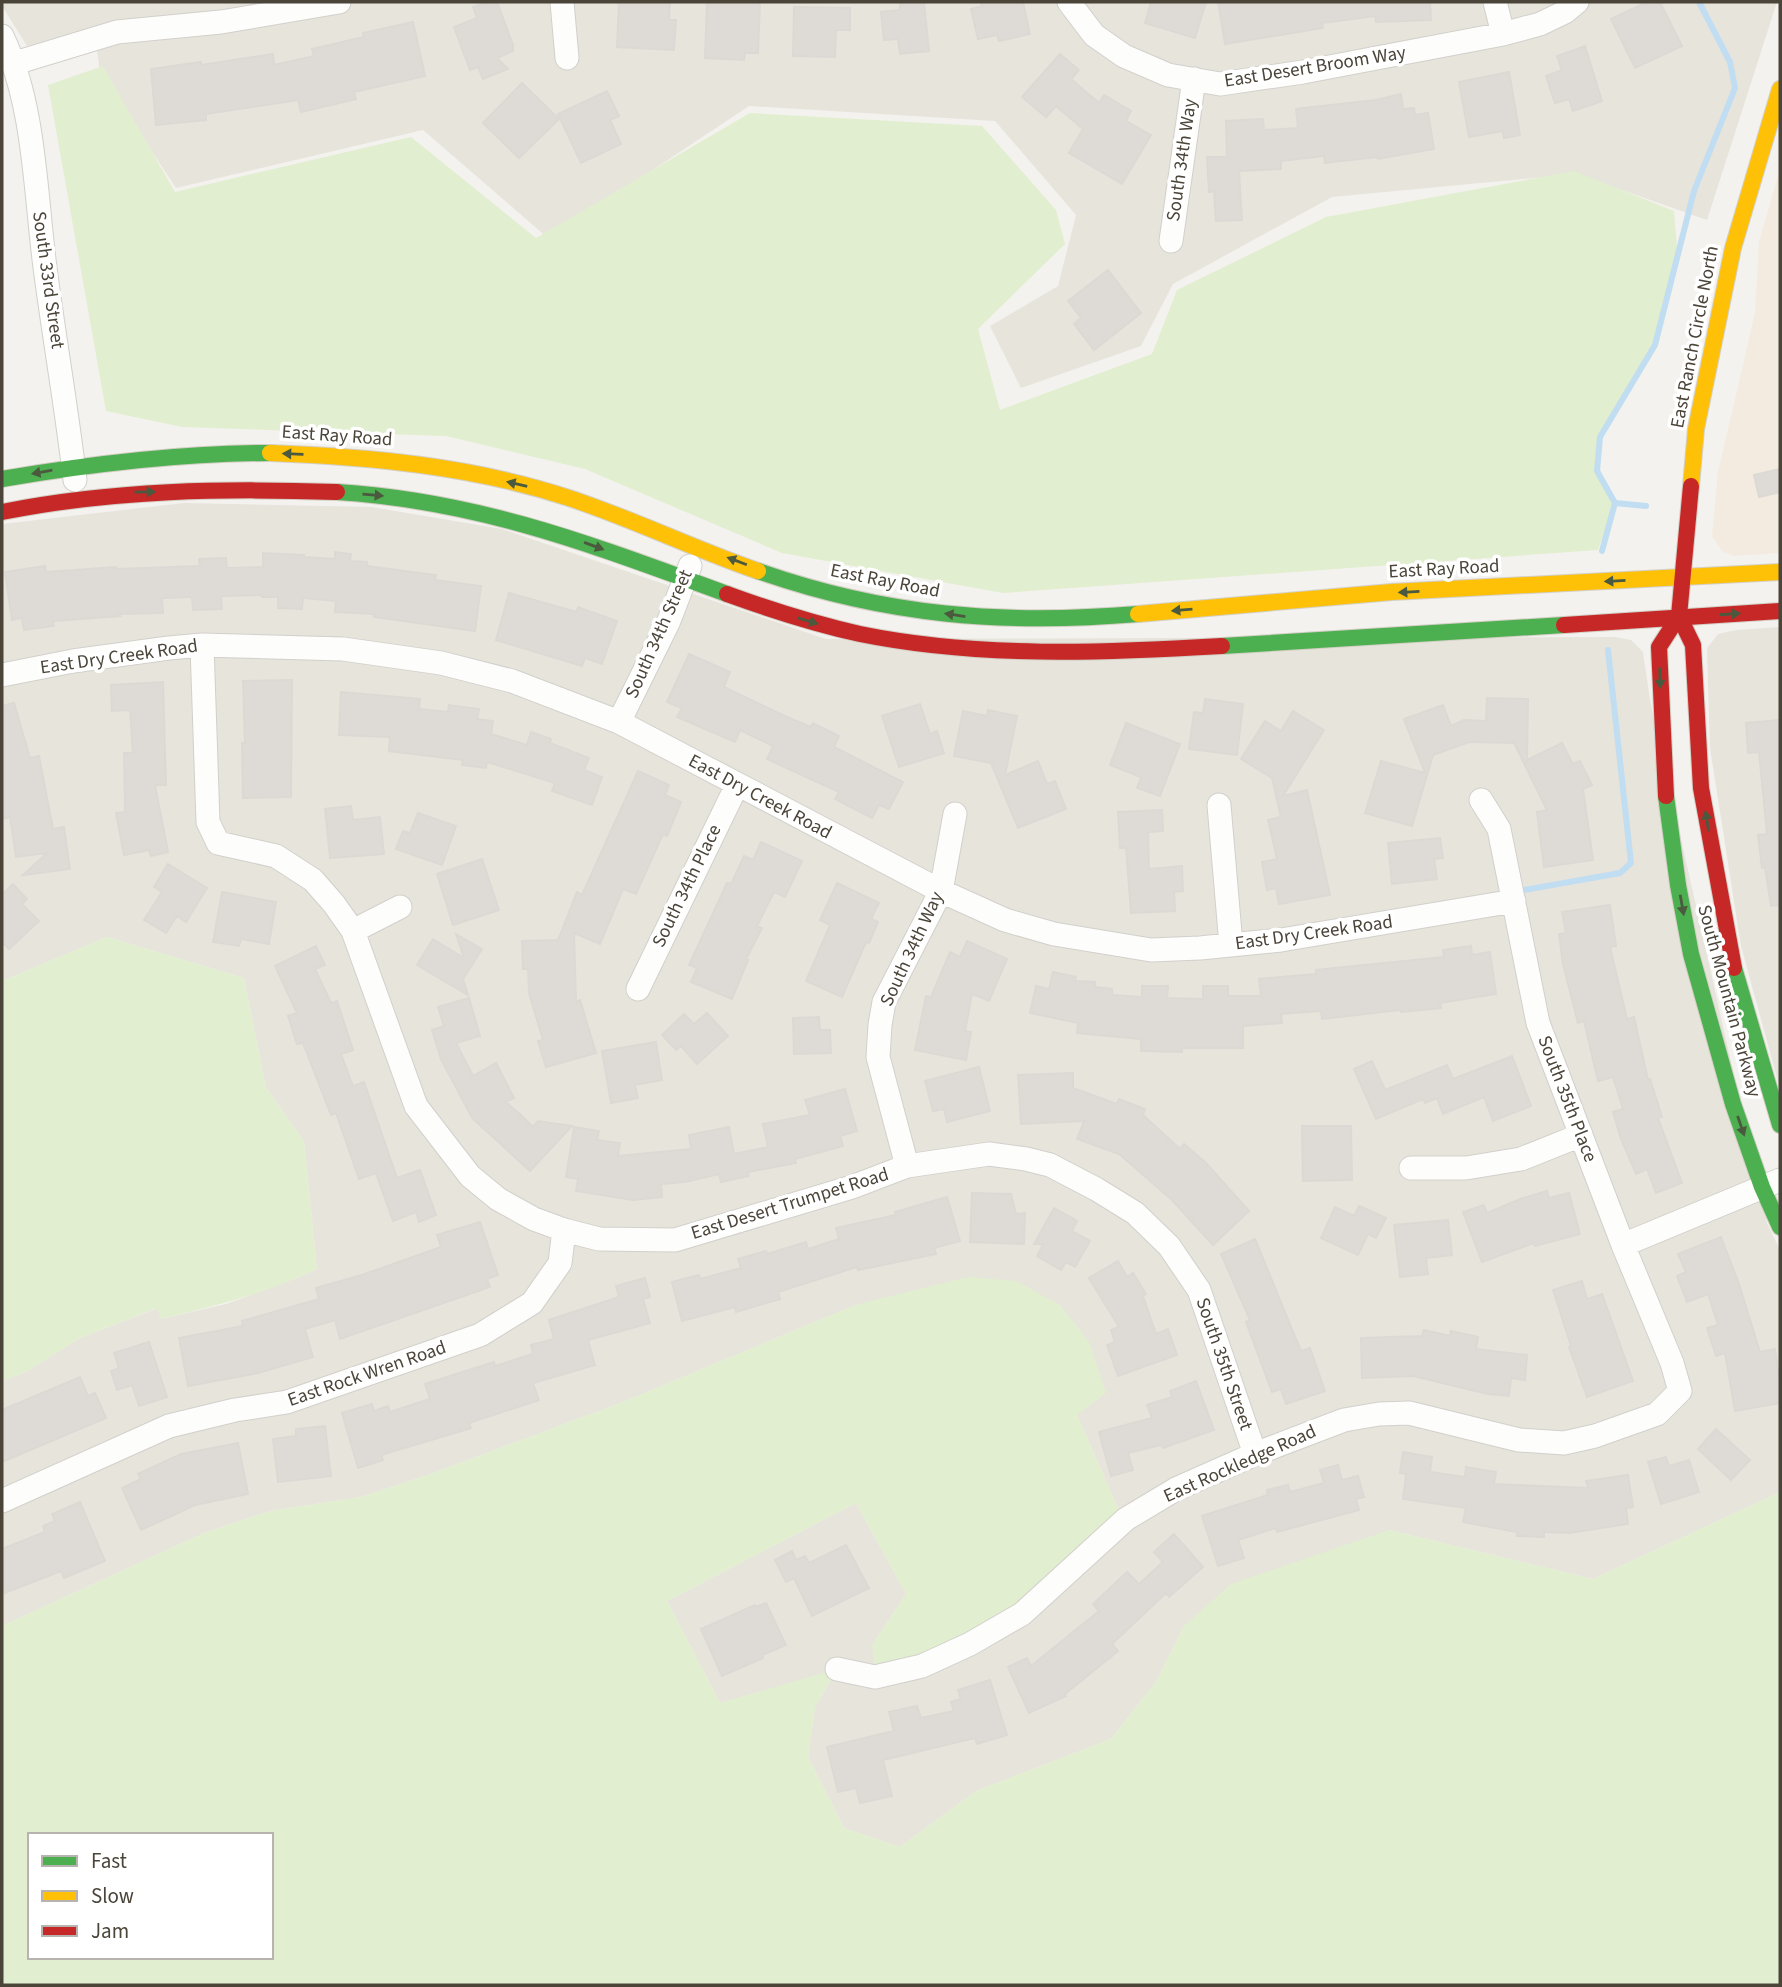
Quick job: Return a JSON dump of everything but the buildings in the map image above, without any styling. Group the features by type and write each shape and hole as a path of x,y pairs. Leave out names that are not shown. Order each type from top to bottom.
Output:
{"main road":[{"name":"East Ranch Circle North","path":"1680,608 1696,429 1733,248 1780,89"},
{"name":"East Ray Road","path":"2,479 126,460 275,453 379,458 535,488 822,592 969,617 1105,617 1335,596 1780,572"},
{"path":"2,512 78,498 129,493 278,491 355,493 421,500 539,528 820,625 896,640 973,650 1127,651 1680,608 1780,611"},
{"name":"South Mountain Parkway","path":"1680,608 1693,645 1702,788 1728,946 1745,1016 1780,1125"},
{"name":"South Mountain Parkway","path":"1680,608 1659,647 1665,789 1678,885 1691,954 1733,1104 1771,1183 1780,1227"}],"street":[{"path":"15,63 117,32 220,12 339,2"},
{"path":"562,2 567,58"},
{"name":"East Desert Broom Way","path":"1069,2 1094,35 1124,56 1168,75 1220,84 1303,72 1503,34 1540,24 1565,12 1577,2"},
{"path":"1495,2 1503,34"},
{"name":"South 33rd Street","path":"2,36 15,63 26,108 46,274 78,498"},
{"name":"South 34th Way","path":"1171,241 1194,79"},
{"name":"South 34th Street","path":"619,722 668,623 698,546"},
{"name":"East Dry Creek Road","path":"2,675 74,661 202,645 343,649 441,663 512,681 619,722 941,891 1005,920 1054,934 1151,950 1231,946 1281,940 1514,901"},
{"name":"East Desert Trumpet Road","path":"202,645 208,822 218,843 276,856 313,880 353,931 416,1106 470,1176 498,1199 534,1219 599,1239 675,1240 852,1187 908,1166 989,1154 1026,1158 1050,1165 1135,1213"},
{"name":"South 34th Place","path":"638,989 737,785"},
{"name":"South 35th Place","path":"1482,800 1499,829 1538,1023 1623,1245 1672,1363 1680,1391"},
{"path":"1219,805 1231,946"},
{"name":"South 34th Way","path":"908,1166 878,1057 880,1026 884,1002 941,891 955,814"},
{"path":"353,931 400,907"},
{"path":"1410,1168 1466,1168 1521,1159 1581,1135"},
{"path":"1623,1245 1771,1183"},
{"name":"South 35th Street","path":"1135,1213 1169,1245 1199,1290 1255,1454"},
{"name":"East Rock Wren Road","path":"2,1501 169,1426 235,1410 287,1402 480,1335 532,1303 560,1263 564,1230"},
{"name":"East Rockledge Road","path":"837,1670 875,1677 922,1666 970,1644 1022,1614 1126,1519 1175,1489 1255,1454 1345,1420 1379,1414 1409,1413 1519,1440 1564,1443 1595,1436 1657,1414 1680,1391"}],"shaded area":[{"path":"2,2 1777,2 1707,220 1576,174 1332,197 1173,284 1141,346 1021,388 990,326 1058,286 1076,215 995,121 749,106 549,239 423,130 176,188 100,73 94,27 27,46"},
{"path":"1780,169 1780,553 1734,556 1722,551 1712,536 1718,472 1755,313 1759,242"},
{"path":"184,503 372,507 502,529 826,639 1615,637 1631,640 1643,652 1650,700 1767,1223 1780,1250 1780,1492 1593,1579 1389,1530 1184,1626 1156,1682 1111,1739 976,1791 900,1847 844,1828 808,1757 815,1707 836,1671 720,1703 667,1601 856,1503 906,1594 872,1645 1126,1519 1116,1504 1077,1415 858,1304 623,1402 428,1475 361,1497 270,1511 204,1533 2,1626 2,1381 24,1373 80,1338 158,1308 161,1319 226,1304 317,1269 304,1141 266,1088 244,978 107,937 2,981 2,524"},
{"path":"1780,627 1780,1089 1741,946 1710,748 1707,648 1718,634"}],"green space":[{"path":"103,66 175,192 411,137 536,238 750,113 982,126 1056,210 1065,244 978,329 1000,410 1152,354 1177,290 1326,217 1574,171 1674,211 1678,260 1655,345 1600,437 1597,471 1615,503 1598,550 1003,593 782,553 585,469 446,436 182,427 106,411 48,85"},
{"path":"107,937 244,978 266,1088 304,1141 317,1269 260,1292 161,1319 157,1308 80,1338 24,1373 2,1381 2,981"},
{"path":"968,1277 1016,1281 1060,1305 1089,1342 1106,1393 1077,1415 1116,1504 1126,1519 1022,1614 875,1677 872,1645 906,1594 856,1503 667,1601 720,1703 837,1669 815,1707 808,1757 844,1828 900,1847 976,1791 1111,1739 1156,1682 1184,1626 1231,1584 1389,1530 1593,1579 1780,1492 1780,1985 2,1985 2,1626 204,1533 270,1511 361,1497 428,1475 623,1402 858,1304"}],"waterway":[{"path":"1602,551 1615,503 1597,471 1600,437 1655,345 1694,191 1735,88 1730,62 1699,2"},
{"path":"1615,503 1646,506"},
{"path":"1524,890 1620,873 1631,863 1608,650"}],"traffic: fast":[{"path":"2,479 136,460 270,453"},
{"path":"337,492 440,505 536,528 727,594"},
{"path":"758,571 852,598 945,614 1040,618 1138,614"},
{"path":"1222,646 1564,625"},
{"path":"1666,796 1691,954 1733,1104 1762,1187 1780,1227"},
{"path":"1734,968 1780,1125"}],"traffic: slow":[{"path":"1691,486 1696,429 1733,248 1780,89"},
{"path":"270,453 421,465 496,478 593,506 758,571"},
{"path":"1138,614 1392,592 1780,572"}],"traffic: jam":[{"path":"1666,796 1659,647 1679,616 1691,486"},
{"path":"2,512 85,499 169,492 337,492"},
{"path":"727,594 843,630 905,642 950,647 1086,652 1222,646"},
{"path":"1564,625 1780,611"},
{"path":"1679,616 1693,645 1701,788 1734,968"}]}
